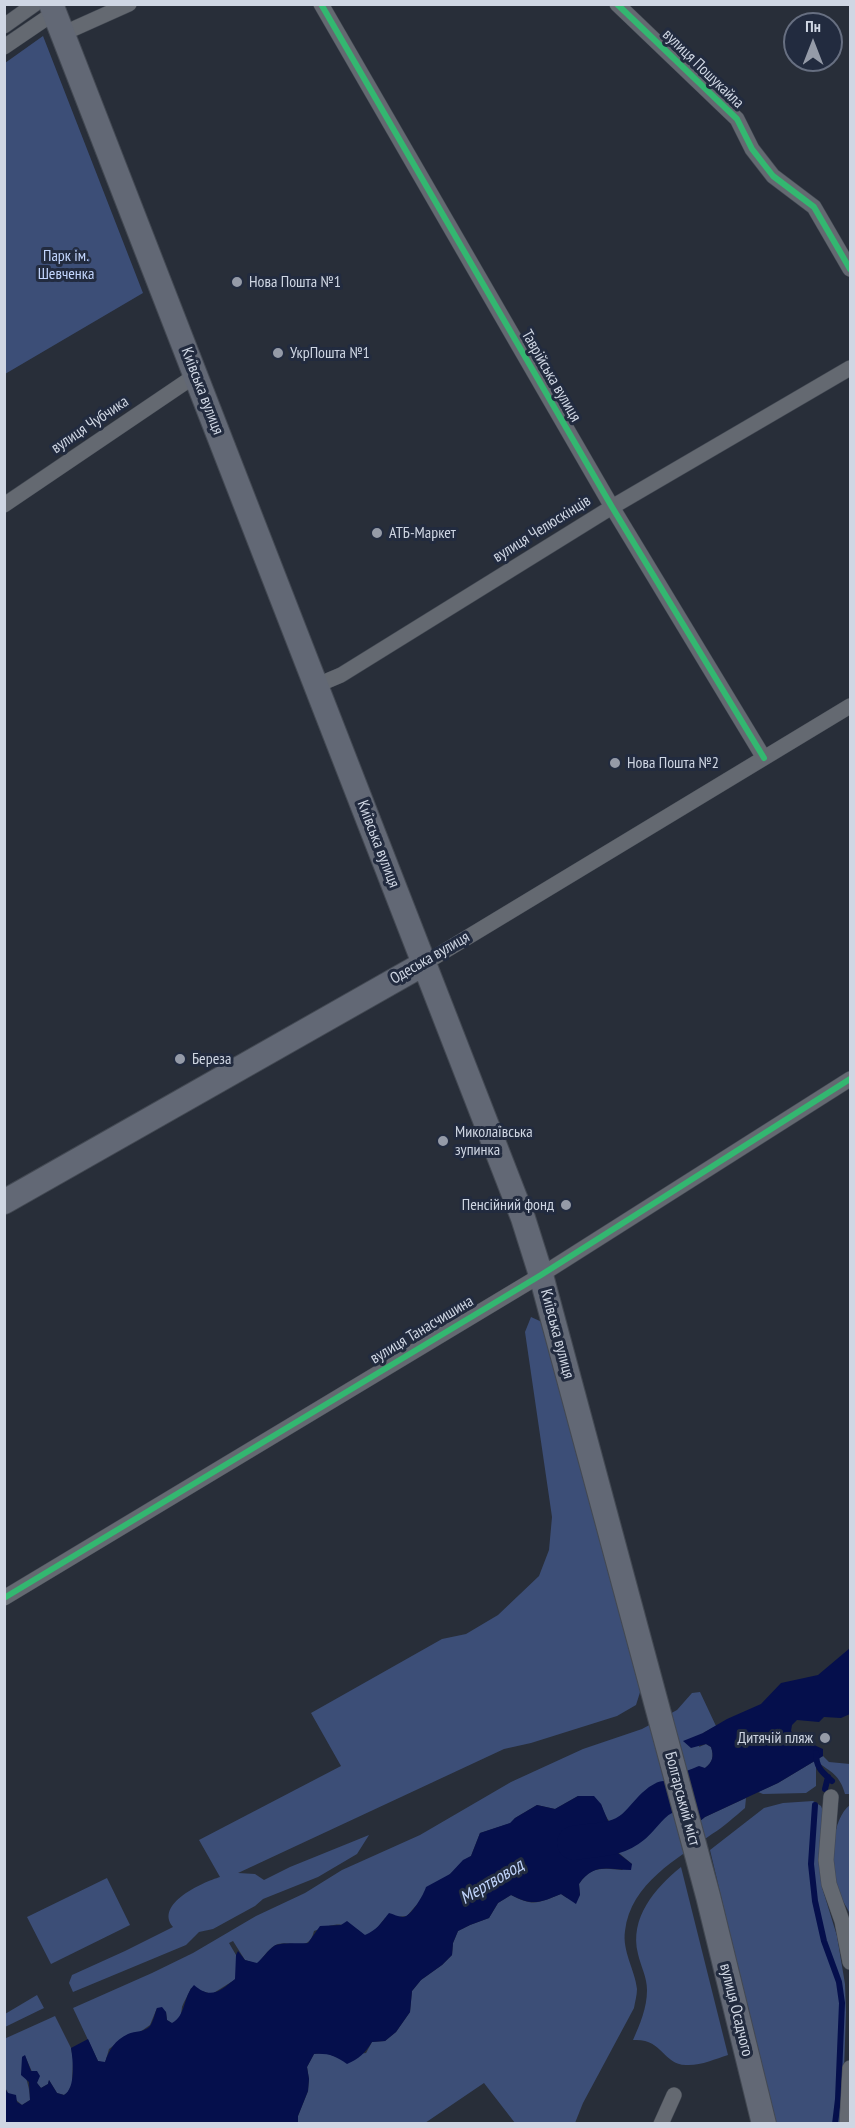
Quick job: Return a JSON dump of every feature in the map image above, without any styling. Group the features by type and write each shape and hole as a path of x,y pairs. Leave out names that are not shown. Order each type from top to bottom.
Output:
{"main road":[{"name":"Київська вулиця","path":"51,14 196,375 523,1218 541,1275 655,1701"},
{"name":"Одеська вулиця","path":"4,1202 424,963"},
{"name":"Болгарський міст","path":"655,1701 708,1896"},
{"name":"вулиця Осадчого","path":"708,1896 764,2124"}],"street":[{"path":"4,26 51,14 129,4"},
{"name":"Таврійська вулиця","path":"321,4 612,507 764,758"},
{"name":"вулиця Пошукайла","path":"617,4 736,119 752,149 773,176 814,207 850,269"},
{"path":"4,47 51,14"},
{"name":"вулиця Челюскінців","path":"315,686 341,675 612,507 850,368"},
{"name":"вулиця Чубчика","path":"4,505 196,375"},
{"name":"Одеська вулиця","path":"424,963 850,706"},
{"name":"вулиця Танасчишина","path":"4,1598 541,1275 850,1079"},
{"path":"831,1797 826,1860 829,1884 842,1921 850,1962"},
{"path":"847,2124 850,2068"},
{"path":"661,2124 674,2095"}],"green space":[{"name":"Парк ім. Шевченка","path":"43,36 143,293 5,374 5,63"},
{"path":"531,1317 542,1322 642,1686 636,1705 617,1716 531,1743 504,1749 238,1873 255,1874 264,1880 369,1835 357,1854 318,1877 263,1899 255,1906 213,1929 199,1932 186,1945 73,1992 69,1983 72,1975 173,1927 169,1918 170,1910 175,1902 193,1889 220,1877 199,1840 341,1766 311,1713 442,1639 466,1634 498,1615 539,1576 549,1550 552,1517 525,1332"},
{"path":"700,1692 716,1726 703,1733 699,1747 706,1744 711,1747 713,1756 711,1761 705,1768 661,1783 641,1813 632,1822 624,1826 615,1826 608,1819 601,1804 578,1796 555,1809 537,1805 515,1818 511,1823 480,1833 471,1856 433,1889 407,1916 385,1918 374,1932 365,1936 347,1925 328,1926 314,1931 312,1938 304,1944 275,1945 257,1964 245,1960 233,1941 229,1943 236,1955 236,1979 212,1994 191,1988 180,2017 173,2024 167,2020 166,2012 157,2008 150,2025 140,2032 129,2034 109,2049 105,2063 98,2061 73,2008 193,1953 256,1916 305,1893 342,1870 420,1835 511,1782 583,1749 642,1729 677,1710 692,1693"},
{"path":"823,1756 829,1762 850,1764 850,1794 845,1794 838,1778 816,1761 816,1786 806,1793 763,1794 758,1792 778,1783"},
{"path":"746,1798 745,1808 671,1863 646,1886 636,1899 625,1931 627,1953 637,1989 634,2008 583,2103 575,2123 515,2123 484,2083 425,2123 298,2123 298,2116 308,2091 307,2067 314,2054 325,2053 337,2057 366,2053 372,2042 385,2041 396,2032 410,2012 412,1991 421,1980 452,1955 453,1943 458,1931 489,1918 498,1903 511,1895 525,1901 536,1902 561,1894 567,1898 580,1895 579,1884 593,1871 622,1870 632,1864 614,1849 613,1842 621,1834 637,1826 657,1807 666,1806 673,1810 684,1833 705,1817"},
{"path":"813,1801 821,1806 823,1811 819,1862 822,1887 837,1936 845,1984 844,2071 848,2121 839,2124 775,2123 710,1850 764,1808 783,1803"},
{"path":"850,1805 850,1914 836,1889 832,1854 839,1820"},
{"path":"681,1867 728,2055 691,2065 678,2064 651,2043 633,2040 641,2022 647,1997 645,1976 636,1941 637,1928 646,1905 662,1884"},
{"path":"107,1878 130,1925 51,1964 27,1917"},
{"path":"37,1995 44,2008 5,2027 5,2014"},
{"path":"55,2016 71,2048 72,2084 64,2095 57,2093 49,2080 48,2084 41,2088 25,2056 22,2057 30,2100 22,2105 8,2093 5,2087 4,2039"}],"water":[{"path":"850,1648 850,1714 841,1718 824,1717 819,1722 797,1720 792,1725 791,1731 796,1737 823,1749 823,1756 778,1783 705,1817 684,1834 673,1810 666,1806 653,1809 645,1819 614,1842 614,1850 632,1864 631,1870 602,1869 590,1873 579,1884 580,1895 576,1904 561,1894 536,1902 525,1901 511,1895 498,1903 489,1918 458,1931 453,1943 452,1955 421,1980 412,1991 410,2012 396,2032 385,2041 372,2042 361,2055 347,2064 332,2056 314,2054 307,2067 308,2091 298,2116 298,2123 5,2123 4,2087 8,2093 16,2095 17,2102 22,2105 30,2100 29,2082 21,2075 22,2057 25,2055 31,2071 37,2071 40,2076 37,2083 41,2088 48,2084 49,2080 57,2093 64,2095 72,2080 71,2048 88,2039 98,2061 105,2062 119,2039 150,2026 157,2008 162,2007 166,2012 167,2020 172,2023 180,2016 194,1985 210,1993 220,1990 235,1979 238,1951 245,1960 257,1963 277,1945 308,1943 320,1926 341,1925 347,1921 365,1935 376,1928 389,1913 401,1917 406,1916 417,1905 426,1887 450,1874 463,1860 471,1856 480,1833 510,1823 537,1805 555,1809 578,1796 594,1796 601,1804 608,1821 620,1828 628,1825 644,1810 660,1784 699,1766 705,1768 710,1763 713,1756 711,1747 706,1744 691,1748 683,1741 761,1704 781,1683 818,1675"}],"waterway":[{"path":"816,1753 820,1769 832,1781"},
{"path":"825,1789 828,1777"},
{"name":"Мертвовод","path":"574,1843 612,1838 626,1832 664,1798"},
{"path":"815,1805 811,1864 815,1901 824,1941 839,1982 842,2003 835,2124"}],"cycle path":[{"path":"321,4 612,507 764,758"},
{"path":"617,4 737,119 752,149 773,176 814,207 850,269"},
{"path":"4,1598 541,1275 850,1079"}],"place":[{"name":"Нова Пошта №1","path":"237,282"},
{"name":"УкрПошта №1","path":"278,353"},
{"name":"АТБ-Маркет","path":"377,533"},
{"name":"Нова Пошта №2","path":"615,763"},
{"name":"Береза","path":"180,1059"},
{"name":"Миколаївська зупинка","path":"443,1141"},
{"name":"Пенсійний фонд","path":"566,1205"},
{"name":"Дитячій пляж","path":"825,1738"}]}
